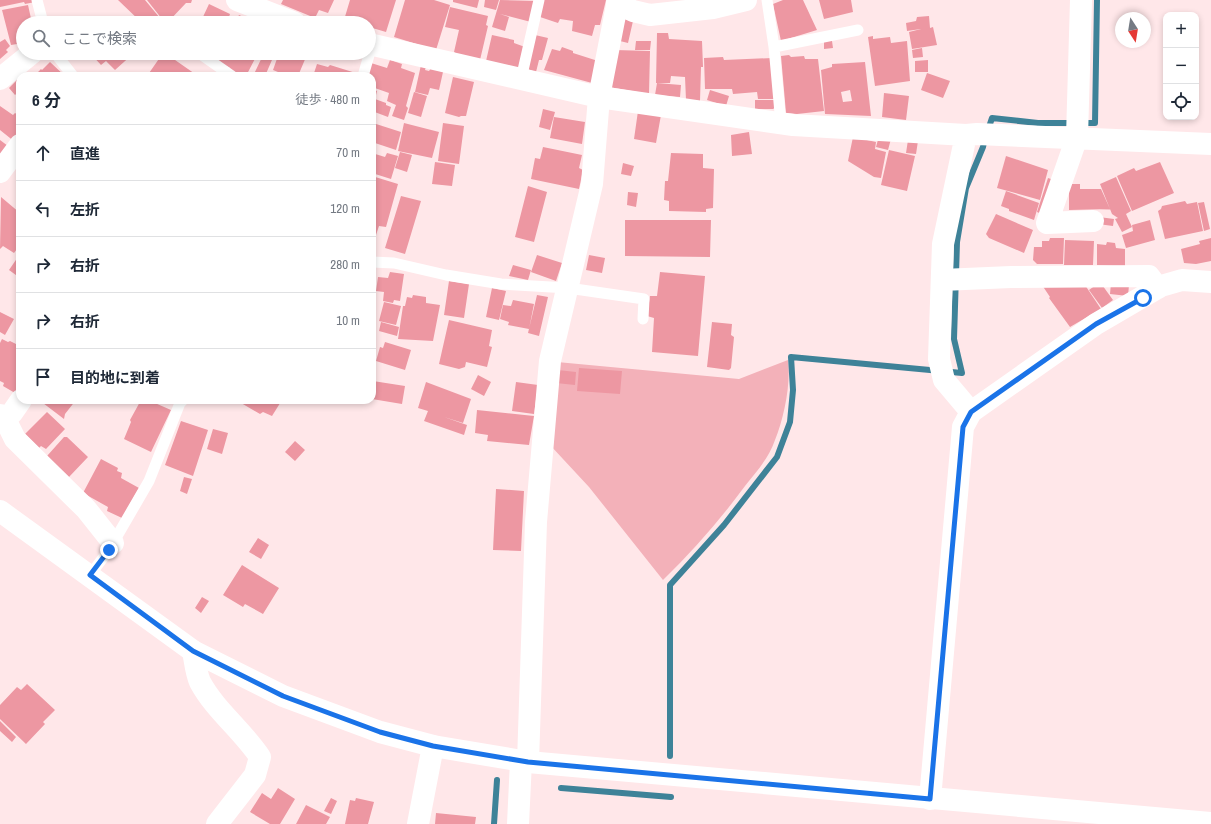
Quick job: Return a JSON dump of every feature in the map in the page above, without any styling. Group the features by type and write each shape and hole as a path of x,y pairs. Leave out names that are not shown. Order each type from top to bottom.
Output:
{"street":[{"path":"237,0 277,16"},
{"path":"518,824 525,761 536,522 550,362 592,184 599,97 617,2 633,11 650,15 713,8 746,0"},
{"path":"1081,0 1077,137 1047,223 1093,221"},
{"path":"376,46 599,97 777,124 979,135 1077,137 1211,144"},
{"path":"0,79 23,60"},
{"path":"971,412 944,380 939,360 952,279 943,244 979,135"},
{"path":"0,172 16,150"},
{"path":"952,279 1149,276 1158,288"},
{"path":"930,799 963,427 971,412 1096,324 1158,288 1182,280 1211,282"},
{"path":"18,404 12,413 3,417 15,439 86,509 113,543"},
{"path":"0,511 193,651 283,696 380,732 433,746 525,761 930,799 1211,823"},
{"path":"193,651 199,680 210,697 248,740 260,757 256,775 217,824"},
{"path":"418,824 433,746"}],"lane":[{"path":"37,0 41,16"},
{"path":"521,79 539,0"},
{"path":"767,0 774,47 780,113 777,124"},
{"path":"774,47 858,30"},
{"path":"60,60 70,72"},
{"path":"209,60 226,72"},
{"path":"364,72 367,60"},
{"path":"376,262 394,263 446,275 501,284 568,288 644,300 643,319"},
{"path":"90,575 113,543 149,481 180,404"}],"shaded area":[{"path":"788,360 788,390 784,411 772,447 766,459 716,523 663,580 589,487 550,445 557,362 739,379"}],"building":[{"path":"0,0 34,0 35,2 25,4 24,2 0,7"},
{"path":"118,0 145,0 158,16 135,16"},
{"path":"147,0 192,0 191,3 186,3 174,16 160,16"},
{"path":"283,0 334,0 328,13 319,10 316,16 310,16 281,4"},
{"path":"350,0 396,0 386,32 376,29 376,16 345,16"},
{"path":"405,0 434,0 450,5 436,50 394,37"},
{"path":"453,0 479,0 477,8 453,2"},
{"path":"485,0 499,0 496,10 484,7"},
{"path":"500,0 536,1 531,22 500,14 509,17 505,31 492,27"},
{"path":"543,0 606,0 600,25 595,25 592,36 572,31 573,21 560,19 558,23 540,17"},
{"path":"783,0 803,0 817,30 781,41 773,4"},
{"path":"819,0 851,0 853,12 824,19"},
{"path":"209,4 230,14 229,16 203,16"},
{"path":"28,5 30,16 16,16 16,44 11,45 2,10"},
{"path":"450,7 488,16 486,25 488,26 480,60 459,56 454,52 459,30 445,27"},
{"path":"929,16 930,28 933,27 937,45 912,49 909,32 921,29 907,31 906,23 916,21 917,17"},
{"path":"621,18 633,21 628,43 616,40"},
{"path":"657,33 668,33 669,39 702,41 703,67 701,67 700,101 686,100 685,77 671,76 670,83 656,83"},
{"path":"492,35 514,40 514,43 525,47 520,69 486,61"},
{"path":"535,35 548,38 542,60 539,60 536,72 527,69"},
{"path":"873,36 873,39 890,37 891,43 907,41 910,81 875,86 868,37"},
{"path":"5,39 10,46 6,50 8,52 0,59 0,42"},
{"path":"636,41 651,41 650,50 635,50"},
{"path":"824,41 832,41 833,48 824,49"},
{"path":"562,47 573,51 573,53 598,61 592,83 544,70 552,49 560,51"},
{"path":"922,48 923,57 913,58 912,50"},
{"path":"615,50 650,51 649,94 609,87"},
{"path":"789,55 791,57 804,56 805,59 818,59 824,111 797,114 786,113 781,56"},
{"path":"723,57 724,60 772,58 775,99 758,99 757,92 733,94 732,89 705,89 704,58"},
{"path":"96,60 126,60 115,70 106,61 101,65"},
{"path":"158,60 175,60 192,72 150,72"},
{"path":"216,60 254,60 248,72 233,72 229,70 230,68"},
{"path":"261,60 272,60 267,72 255,72"},
{"path":"277,60 305,60 300,72 278,72 273,70"},
{"path":"390,60 402,64 401,68 415,73 406,106 408,108 404,120 392,116 396,105 387,101 389,93 376,88 376,72 369,72 371,63 387,68"},
{"path":"928,60 928,72 915,72 915,61"},
{"path":"50,62 61,72 38,72 41,69 42,70"},
{"path":"865,62 871,116 825,114 821,70 832,67 832,64","holes":["850,90 852,101 843,102 841,92"]},
{"path":"317,64 328,67 330,65 353,72 314,72"},
{"path":"421,65 426,67 425,70 429,71 431,68 443,72 439,90 430,88 428,95 415,92"},
{"path":"927,73 950,81 943,98 921,90"},
{"path":"453,77 474,82 466,116 459,117 445,113"},
{"path":"16,81 15,95 9,88"},
{"path":"657,83 681,85 680,97 655,95"},
{"path":"710,90 729,96 726,106 707,100"},
{"path":"414,92 427,96 421,117 408,113"},
{"path":"884,93 909,96 906,120 882,117"},
{"path":"376,99 386,103 386,105 391,107 388,117 376,112"},
{"path":"755,100 775,100 776,107 773,109 755,109"},
{"path":"0,106 13,115 16,114 15,142 0,130"},
{"path":"543,109 555,112 550,130 539,127"},
{"path":"638,111 661,115 656,143 634,139"},
{"path":"554,117 585,122 582,144 550,138"},
{"path":"404,123 439,132 432,158 398,151"},
{"path":"443,123 464,126 459,164 438,161"},
{"path":"376,124 401,132 396,150 376,143"},
{"path":"749,132 752,154 732,156 731,135"},
{"path":"879,136 891,139 888,150 876,147"},
{"path":"853,137 876,142 875,149 886,152 881,178 874,177 848,161"},
{"path":"0,140 8,146 0,158"},
{"path":"908,140 918,141 916,154 906,153"},
{"path":"543,147 582,155 579,168 583,170 579,189 531,179 535,158 540,159"},
{"path":"889,150 915,156 907,191 881,185"},
{"path":"400,152 412,155 407,172 395,168"},
{"path":"387,153 398,156 391,179 376,174 376,154 385,157"},
{"path":"671,153 703,154 703,168 714,169 713,208 706,209 706,212 669,211 669,201 664,200 665,181 668,181"},
{"path":"1006,156 1048,170 1040,200 997,188"},
{"path":"435,162 455,165 452,186 432,184"},
{"path":"1160,162 1174,193 1132,211 1117,176 1134,168 1136,171"},
{"path":"623,163 634,166 631,176 621,174"},
{"path":"376,177 398,184 386,227 379,226 376,235"},
{"path":"1116,177 1131,211 1126,214 1132,227 1122,232 1115,219 1118,218 1112,214 1100,184"},
{"path":"1048,178 1054,180 1042,214 1037,212"},
{"path":"1069,184 1080,184 1080,189 1101,189 1110,209 1069,210"},
{"path":"528,186 547,192 534,242 515,237"},
{"path":"1006,191 1039,203 1034,220 1009,211 1009,209 1001,206"},
{"path":"628,192 638,193 636,207 627,205"},
{"path":"401,196 421,201 405,254 385,248"},
{"path":"1,197 16,210 16,250 14,253 3,246 0,249"},
{"path":"1185,201 1187,204 1197,202 1203,231 1165,239 1158,211 1162,206"},
{"path":"1204,202 1210,229 1204,231 1198,203"},
{"path":"996,214 1033,230 1024,253 989,238 986,234"},
{"path":"1099,217 1114,219 1113,226 1098,224"},
{"path":"625,220 711,220 710,257 625,256"},
{"path":"1150,220 1155,240 1126,248 1122,235 1133,231 1132,225"},
{"path":"1050,238 1064,238 1063,264 1037,264 1033,260 1034,247 1042,247 1042,241 1049,241"},
{"path":"1211,238 1211,261 1196,264 1184,263 1181,249 1200,244 1199,241"},
{"path":"1065,240 1094,241 1093,265 1064,265"},
{"path":"1107,242 1115,243 1116,248 1125,249 1125,266 1097,265 1097,244 1106,245"},
{"path":"537,255 562,263 556,281 531,272"},
{"path":"589,255 605,258 602,273 586,270"},
{"path":"16,260 16,275 9,270"},
{"path":"513,265 531,270 528,280 509,276"},
{"path":"390,272 404,274 400,301 394,300 393,303 383,301 384,292 376,291 378,277 388,278"},
{"path":"660,272 705,276 698,356 652,352 654,318 647,316 650,296 657,296"},
{"path":"449,281 469,284 464,318 444,315"},
{"path":"1040,282 1083,282 1101,309 1070,327 1049,298 1050,297"},
{"path":"1100,282 1113,300 1102,308 1089,290"},
{"path":"1111,283 1129,285 1128,296 1110,294"},
{"path":"492,288 506,291 499,320 486,317"},
{"path":"413,295 426,297 426,303 440,305 433,341 398,339 403,306 405,306 407,297 412,298"},
{"path":"537,295 548,297 539,336 528,333"},
{"path":"513,300 534,304 529,329 508,325 509,322 500,319 503,305 511,306"},
{"path":"384,302 401,306 396,325 379,321"},
{"path":"0,312 14,319 5,335 0,332"},
{"path":"449,320 492,330 489,346 492,347 487,367 466,362 465,367 459,369 439,364"},
{"path":"381,322 399,327 397,336 379,331"},
{"path":"712,322 732,324 731,335 734,337 731,368 729,370 707,367"},
{"path":"2,339 16,344 15,393 3,386 4,383 0,381 0,343"},
{"path":"385,342 411,350 405,370 376,361 380,347 383,348"},
{"path":"579,368 622,371 620,394 577,391"},
{"path":"558,370 576,372 575,385 556,383"},
{"path":"478,375 491,382 484,396 471,389"},
{"path":"376,381 405,386 402,404 376,400"},
{"path":"426,382 471,399 463,423 444,417 467,425 464,435 424,421 428,411 418,408"},
{"path":"516,382 538,385 534,414 512,411"},
{"path":"44,404 73,404 65,414 64,419"},
{"path":"139,404 157,404 171,410 151,452 124,439 131,422 130,420"},
{"path":"243,404 280,404 272,416 263,412 260,414"},
{"path":"477,410 534,416 529,445 487,441 488,435 475,433"},
{"path":"47,412 65,429 46,449 41,446 39,448 25,434"},
{"path":"181,421 208,430 193,476 165,465"},
{"path":"213,429 228,433 222,454 207,449"},
{"path":"64,437 67,437 88,457 69,477 47,456"},
{"path":"295,441 305,450 295,461 285,452"},
{"path":"101,459 118,468 117,471 122,473 121,478 139,488 122,518 107,511 108,507 83,493"},
{"path":"184,477 192,479 187,494 180,491"},
{"path":"496,489 524,491 521,551 493,550"},
{"path":"258,538 269,545 261,559 249,552"},
{"path":"242,565 279,588 263,614 245,604 243,607 223,595"},
{"path":"202,597 209,601 201,613 195,608"},
{"path":"27,684 55,710 43,722 45,724 26,744 0,719 0,705 17,687 21,690"},
{"path":"0,721 16,737 12,742 0,731"},
{"path":"278,788 295,799 280,824 270,824 250,812 262,793 271,799"},
{"path":"331,798 337,801 331,814 324,811"},
{"path":"356,798 374,802 368,824 345,824 350,800 355,801"},
{"path":"306,805 330,817 326,824 296,824"},
{"path":"436,813 476,817 475,824 435,824"}],"waterway":[{"path":"988,130 992,118 1038,123 1095,123 1097,0"},
{"path":"670,756 670,585 724,525 777,457 790,422 793,390 791,357 962,373 954,339 957,242 966,188 983,147 985,138"},
{"path":"494,824 497,780"},
{"path":"561,788 671,797"}],"route":[{"path":"109,550 90,575 193,651 283,696 380,732 433,746 528,762 930,799 963,427 971,412 1096,324 1143,298"}]}
